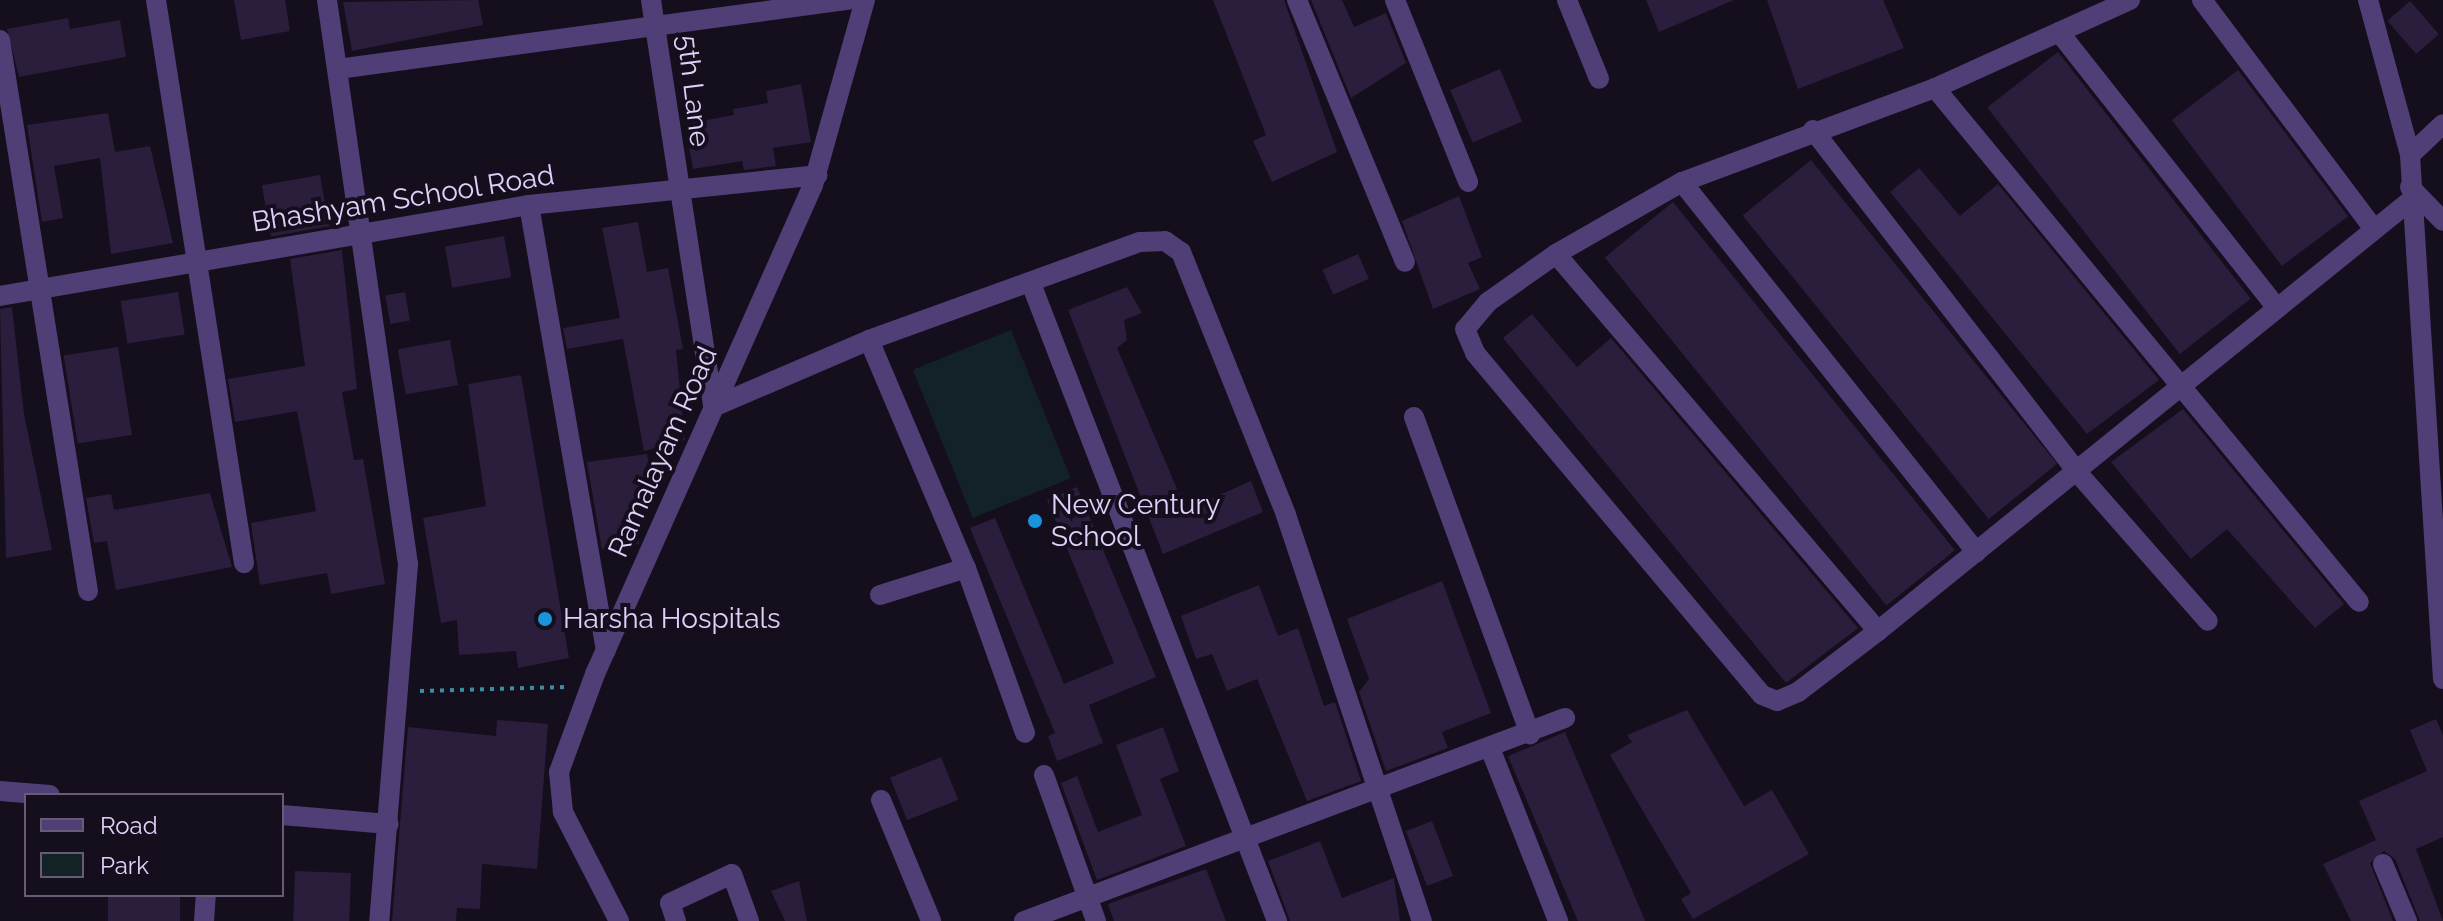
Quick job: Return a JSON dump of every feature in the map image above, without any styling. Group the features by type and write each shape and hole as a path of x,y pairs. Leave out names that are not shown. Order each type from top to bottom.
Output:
{"street":[{"path":"156,0 244,563"},
{"path":"327,0 357,234 408,564 379,921"},
{"name":"5th Lane","path":"651,0 677,189 713,407"},
{"path":"338,69 656,23 847,0"},
{"name":"Ramalayam Road","path":"619,921 563,812 559,772 590,686 817,175 865,0"},
{"path":"1297,0 1405,262"},
{"path":"1395,0 1468,182"},
{"path":"1567,0 1599,79"},
{"path":"2130,0 1935,88 1813,130 1682,182 1556,254 1488,302 1465,329 1475,353 1739,670 1777,701 1878,631 2077,472 2374,229 2410,194"},
{"path":"2202,0 2374,229"},
{"path":"2368,0 2410,155 2410,194 2438,537 2443,679"},
{"path":"2059,32 2277,308"},
{"path":"0,40 88,591"},
{"path":"1935,88 2179,388 2359,602"},
{"path":"2410,155 2443,124"},
{"path":"1813,130 2077,472 2208,621"},
{"name":"Bhashyam School Road","path":"0,296 529,205 817,175"},
{"path":"1682,182 1976,552"},
{"path":"2410,194 2443,221"},
{"path":"529,205 606,650"},
{"path":"713,407 869,340 1032,286 1140,242 1165,241 1181,252 1286,515 1422,921"},
{"path":"1556,254 1878,631"},
{"path":"1032,286 1249,839 1277,921"},
{"path":"869,340 966,568 1025,733"},
{"path":"1414,417 1530,734"},
{"path":"880,595 966,568"},
{"path":"1024,921 1378,792 1565,718"},
{"path":"1490,748 1558,921"},
{"path":"1044,775 1096,921"},
{"path":"0,791 25,793"},
{"path":"881,800 931,921"},
{"path":"284,815 389,824"},
{"path":"2383,864 2407,921"},
{"path":"676,921 670,903 732,874 749,921"},
{"path":"204,921 206,897"}],"path":[{"path":"400,690 590,686"}],"green space":[{"path":"1011,330 1071,478 973,518 913,370"}],"building":[{"path":"234,0 285,0 290,31 241,40"},
{"path":"478,0 483,25 352,51 343,2"},
{"path":"1213,0 1284,0 1337,152 1272,182 1253,141 1266,135"},
{"path":"1311,0 1342,0 1354,27 1386,13 1406,63 1351,98"},
{"path":"1646,0 1734,0 1659,32"},
{"path":"1767,0 1883,0 1904,48 1798,89"},
{"path":"2410,1 2439,34 2416,54 2387,21"},
{"path":"68,18 70,29 120,20 126,57 19,77 7,29"},
{"path":"2058,52 2251,299 2180,354 1987,107"},
{"path":"1500,69 1522,121 1473,143 1450,90"},
{"path":"2238,70 2348,216 2282,266 2172,120"},
{"path":"801,84 811,142 773,148 776,166 744,170 742,161 693,169 685,124 734,115 733,109 768,103 766,91"},
{"path":"108,113 115,152 150,146 173,243 111,254 100,158 54,166 63,218 42,222 27,125"},
{"path":"1811,160 2057,464 1989,519 1743,215"},
{"path":"1919,168 1960,216 1998,184 2159,380 2087,434 1890,192"},
{"path":"320,175 329,226 271,236 262,185"},
{"path":"1459,196 1482,257 1468,263 1480,289 1433,309 1402,221"},
{"path":"1673,202 1955,550 1887,606 1605,257"},
{"path":"638,222 647,272 668,268 683,349 676,350 685,440 644,451 623,339 567,349 563,328 620,318 602,228"},
{"path":"504,236 511,277 452,288 445,246"},
{"path":"342,250 357,389 342,392 354,460 363,459 385,584 331,594 327,573 260,585 251,523 316,511 297,411 235,422 228,379 305,366 290,259"},
{"path":"1358,254 1369,279 1333,295 1322,270"},
{"path":"1127,287 1142,313 1124,320 1127,340 1117,348 1186,510 1251,481 1263,512 1163,554 1068,310"},
{"path":"178,292 185,334 127,344 121,301"},
{"path":"405,292 410,321 390,324 385,295"},
{"path":"12,307 24,414 52,550 6,558 0,309"},
{"path":"1532,314 1577,367 1611,338 1858,628 1786,683 1503,338"},
{"path":"450,340 458,385 406,395 398,349"},
{"path":"118,347 132,435 78,444 64,356"},
{"path":"521,375 569,658 518,668 516,651 459,655 457,620 441,623 423,518 486,506 468,384"},
{"path":"2183,409 2344,604 2315,628 2227,529 2191,559 2111,462"},
{"path":"647,454 654,497 634,500 639,544 602,550 587,462"},
{"path":"1077,487 1156,677 1089,705 1103,743 1057,761 1048,736 1055,733 970,528 995,518 1064,684 1114,663 1047,500"},
{"path":"210,493 232,567 116,590 107,541 94,543 86,498 111,494 114,510"},
{"path":"1442,581 1491,713 1442,732 1448,748 1386,771 1359,692 1369,679 1347,619"},
{"path":"1259,585 1278,636 1298,628 1324,706 1335,702 1361,781 1307,801 1257,679 1227,691 1212,654 1196,659 1181,616"},
{"path":"1687,710 1744,806 1772,790 1809,854 1693,919 1681,899 1691,893 1610,755 1632,742 1627,735"},
{"path":"2436,719 2443,735 2443,837 2416,849 2443,921 2420,921 2395,859 2384,851 2370,863 2393,921 2351,921 2323,864 2376,840 2359,801 2427,771 2410,730"},
{"path":"497,720 548,724 537,869 482,864 480,909 457,908 456,921 392,921 408,727 496,736"},
{"path":"1163,727 1179,771 1160,779 1186,846 1097,880 1061,783 1077,776 1098,832 1142,815 1116,745"},
{"path":"1565,732 1645,921 1578,921 1508,756"},
{"path":"941,757 958,800 907,820 890,778"},
{"path":"1432,821 1453,876 1427,886 1406,831"},
{"path":"1320,841 1342,898 1394,878 1400,921 1290,921 1268,861"},
{"path":"1206,869 1226,921 1114,921 1108,904"},
{"path":"295,871 351,873 349,921 293,921"},
{"path":"799,881 807,921 785,921 771,891"},
{"path":"108,897 180,897 180,921 108,921"}],"place":[{"name":"New Century School","path":"1035,521"},
{"name":"Harsha Hospitals","path":"545,619"}]}
